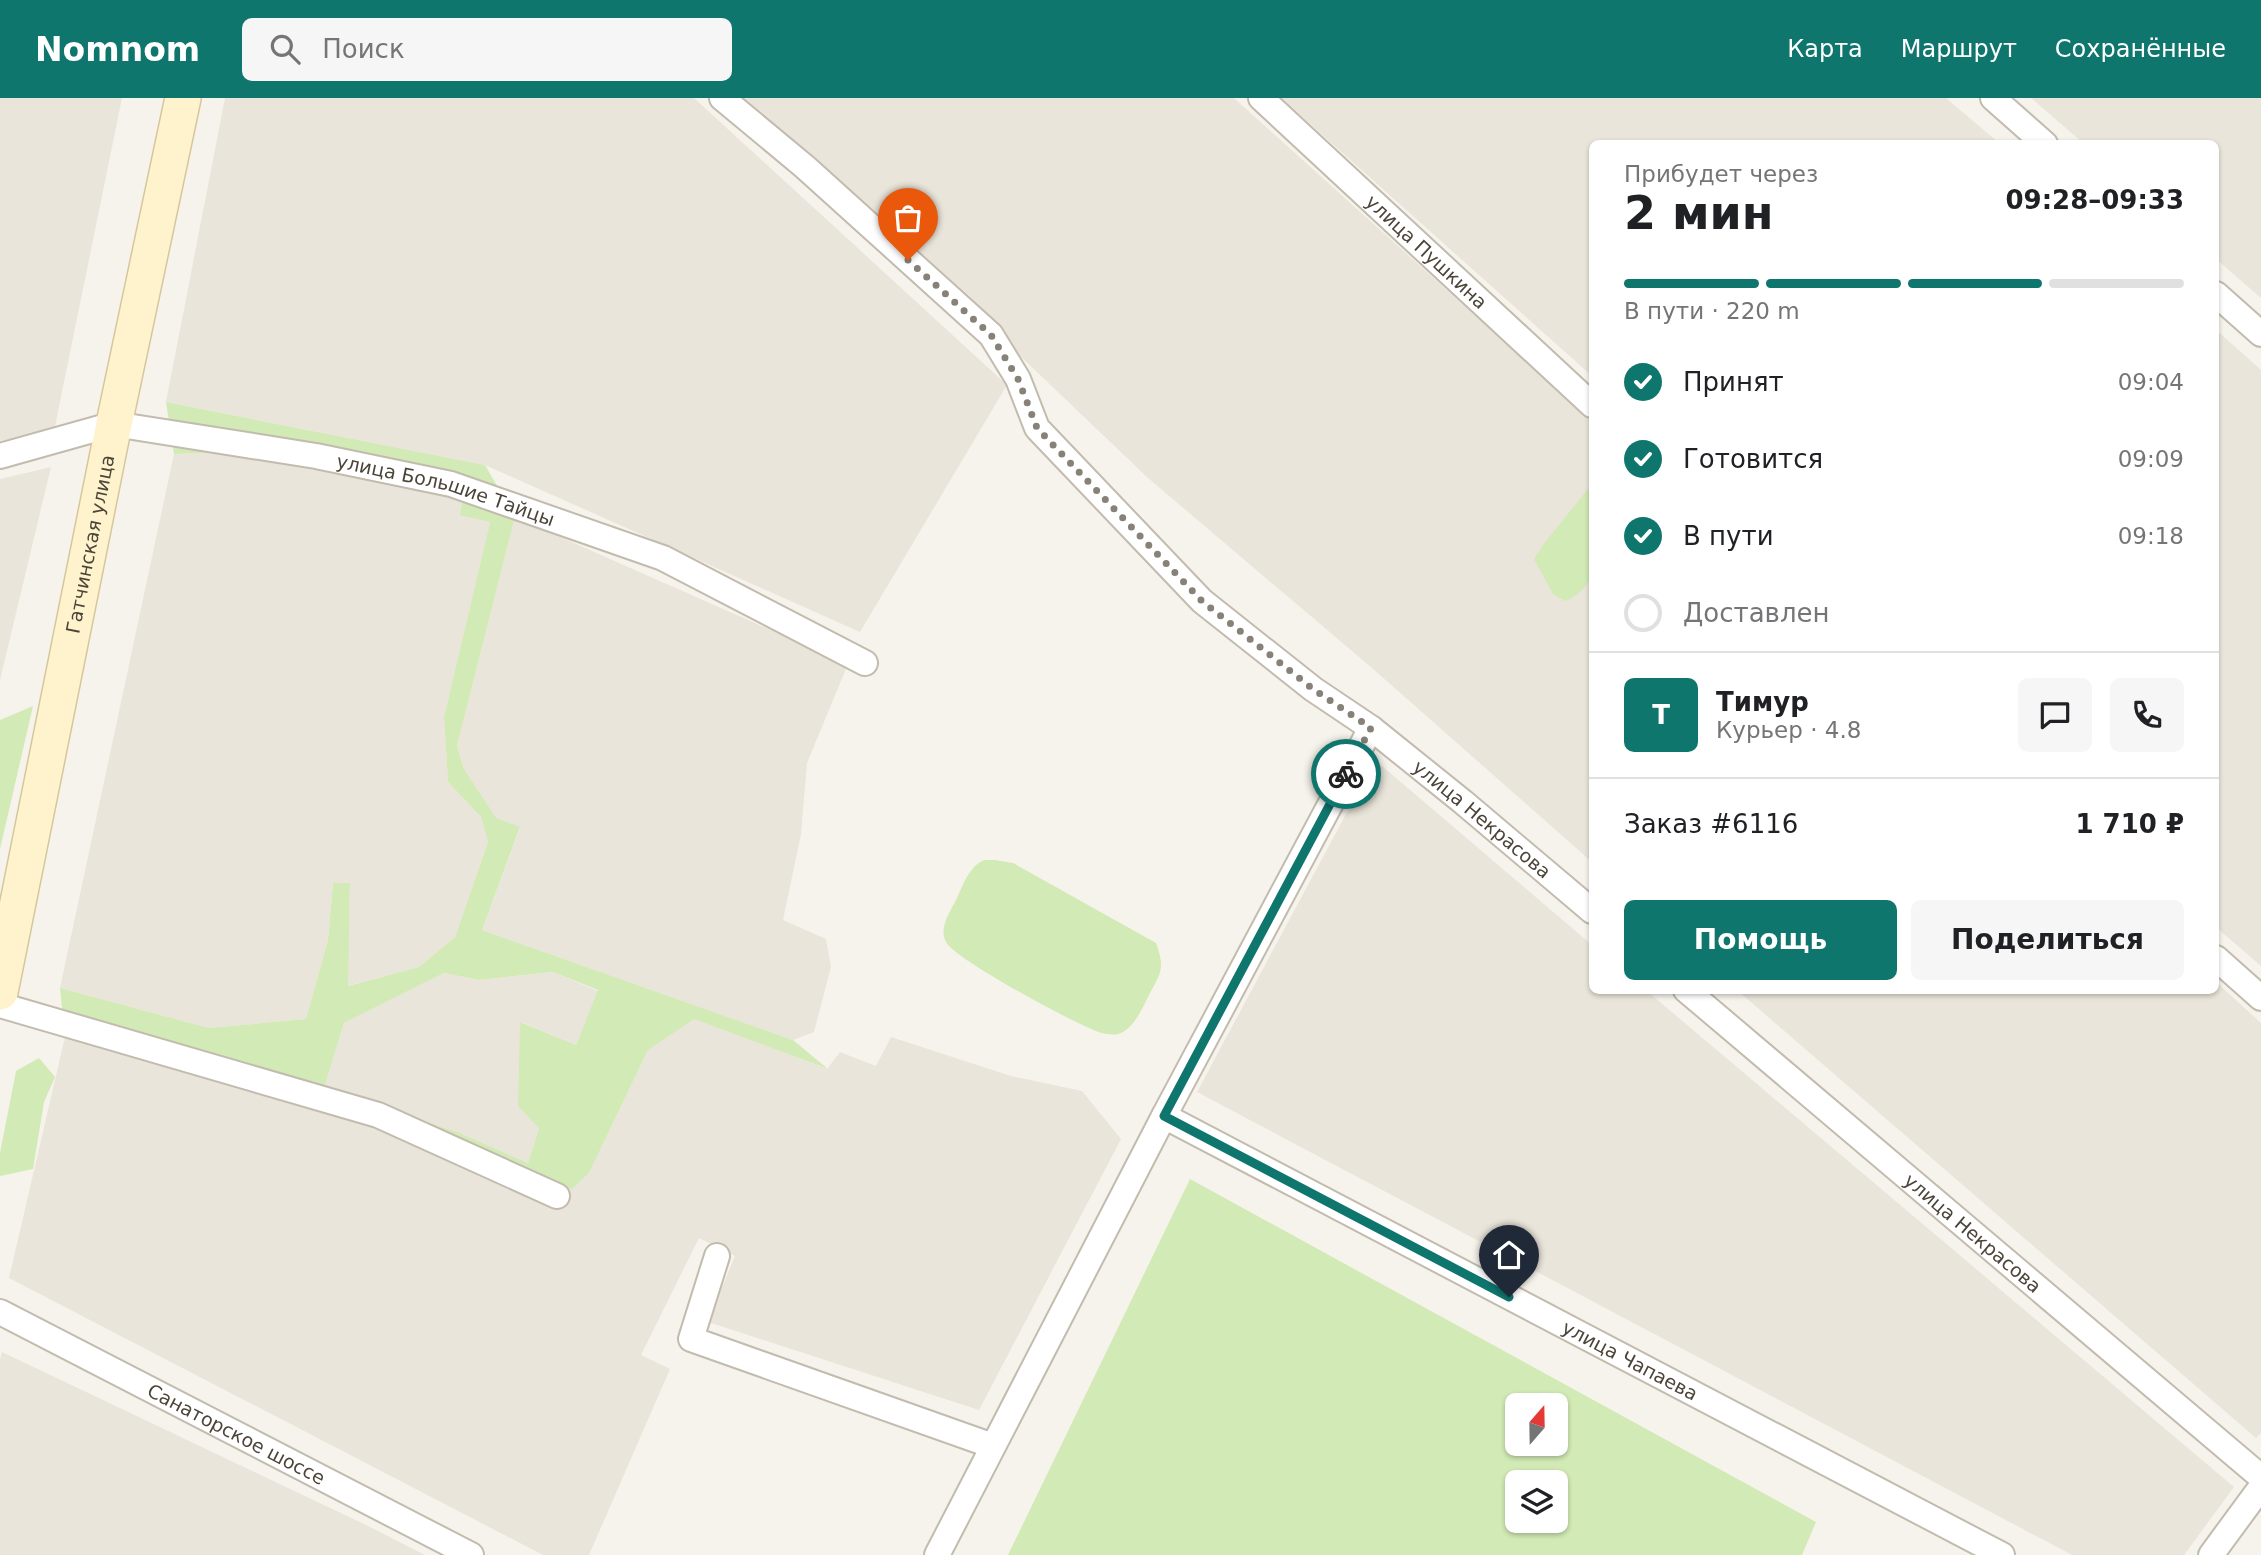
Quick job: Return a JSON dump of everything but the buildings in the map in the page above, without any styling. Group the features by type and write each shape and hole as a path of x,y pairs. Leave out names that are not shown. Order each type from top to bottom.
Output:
{"main road":[{"name":"Гатчинская улица","path":"0,992 114,424 183,98"}],"street":[{"name":"улица Некрасова","path":"722,98 805,167 991,335 1018,379 1037,428 1202,601 1313,689 1371,728 1589,908"},
{"name":"улица Пушкина","path":"1261,98 1589,402"},
{"path":"1993,98 2040,140"},
{"path":"2219,297 2261,334"},
{"name":"улица Большие Тайцы","path":"0,456 114,424 316,456 451,484 663,558 865,663"},
{"path":"937,1555 1164,1116 1371,728"},
{"path":"2219,961 2261,998"},
{"name":"улица Некрасова","path":"1691,994 2261,1478"},
{"path":"0,1005 378,1115 557,1196"},
{"name":"улица Чапаева","path":"1164,1116 2002,1555"},
{"path":"717,1255 691,1339 993,1446"},
{"name":"Санаторское шоссе","path":"0,1312 471,1555"},
{"path":"2211,1555 2261,1487"}],"shaded area":[{"path":"0,98 122,98 54,431 0,441"},
{"path":"225,98 694,98 1007,385 860,632 485,465 166,402"},
{"path":"739,98 1234,98 1589,418 1589,859 1372,668 1148,478 866,209"},
{"path":"1281,98 1946,98 1995,140 1589,140 1589,373"},
{"path":"2031,98 2261,98 2261,298 2219,262 2219,140 2080,140"},
{"path":"2219,333 2261,370 2261,966 2219,930"},
{"path":"226,452 464,500 490,522 444,717 448,782 481,817 488,842 455,937 419,967 347,986 350,884 333,883 328,940 306,1019 209,1028 60,988 174,454"},
{"path":"51,467 0,680 0,479"},
{"path":"515,517 848,664 807,763 801,834 783,920 826,939 831,967 814,1032 793,1040 482,930 520,828 496,819 464,769 457,746"},
{"path":"1375,760 1589,942 1589,994 1651,994 2234,1487 2184,1555 2072,1555 1197,1092"},
{"path":"553,972 598,991 576,1045 521,1022 539,1128 528,1163 460,1133 324,1088 344,1023 444,973 479,980"},
{"path":"2219,985 2261,1023 2261,1433 2256,1438 1741,994 2219,994"},
{"path":"694,1018 827,1069 840,1052 876,1066 891,1037 1011,1076 1082,1091 1121,1139 979,1410 708,1322 735,1256 699,1238 641,1355 670,1369 589,1555 543,1555 9,1278 65,1037 242,1082 412,1136 502,1182 571,1189 589,1173 648,1050"},
{"path":"2,1352 368,1526 425,1555 0,1555"}],"green space":[{"path":"166,402 485,465 515,517 457,746 464,769 496,818 520,827 482,930 793,1040 828,1069 694,1019 648,1050 589,1173 572,1189 502,1182 412,1136 242,1082 65,1037 60,988 209,1028 306,1019 328,940 333,883 350,883 348,986 419,967 455,937 488,842 481,817 448,782 444,717 490,522 460,515 463,499 226,452 174,454","holes":["553,972 598,990 576,1045 520,1022 518,1106 539,1128 528,1163 460,1133 324,1088 344,1023 444,973 479,980"]},
{"path":"1589,488 1589,580 1574,597 1565,601 1553,594 1534,559"},
{"path":"33,706 0,849 0,720"},
{"path":"984,860 1013,863 1156,943 1161,959 1160,971 1133,1024 1118,1034 1102,1033 1089,1028 993,977 954,951 946,942 944,925 968,876 974,867"},
{"path":"39,1058 55,1077 44,1102 33,1169 0,1176 0,1153 16,1071"},
{"path":"1190,1179 1816,1522 1802,1555 1008,1555"}],"way so far":[{"path":"908,260 991,335 1018,379 1037,428 1202,601 1313,689 1371,728 1346,774"}],"route":[{"path":"1346,774 1164,1116 1509,1297"}]}
